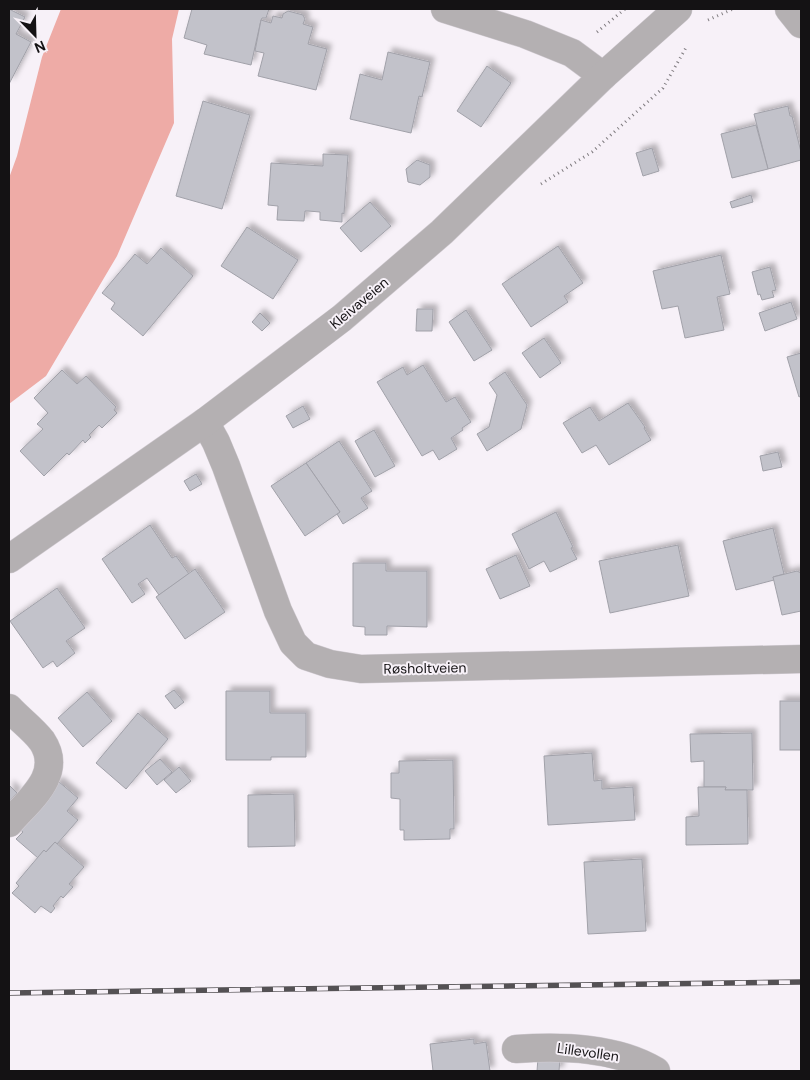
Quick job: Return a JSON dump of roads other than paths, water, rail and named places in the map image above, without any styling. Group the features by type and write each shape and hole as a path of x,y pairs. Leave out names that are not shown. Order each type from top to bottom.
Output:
{"street":[{"path":"445,9 525,34 572,53 603,76"},
{"name":"Kleivaveien","path":"9,559 204,422 342,318 434,238 603,76 678,9"},
{"path":"789,9 801,24"},
{"name":"Røsholtveien","path":"204,422 216,442 226,466 278,611 293,643 306,656 330,664 361,670 801,659"},
{"path":"9,708 41,740 47,751 50,765 47,777 9,823"},
{"name":"Lillevollen","path":"516,1049 553,1047 616,1054 640,1062 656,1071"}],"railway":[{"path":"9,993 801,982"}]}
